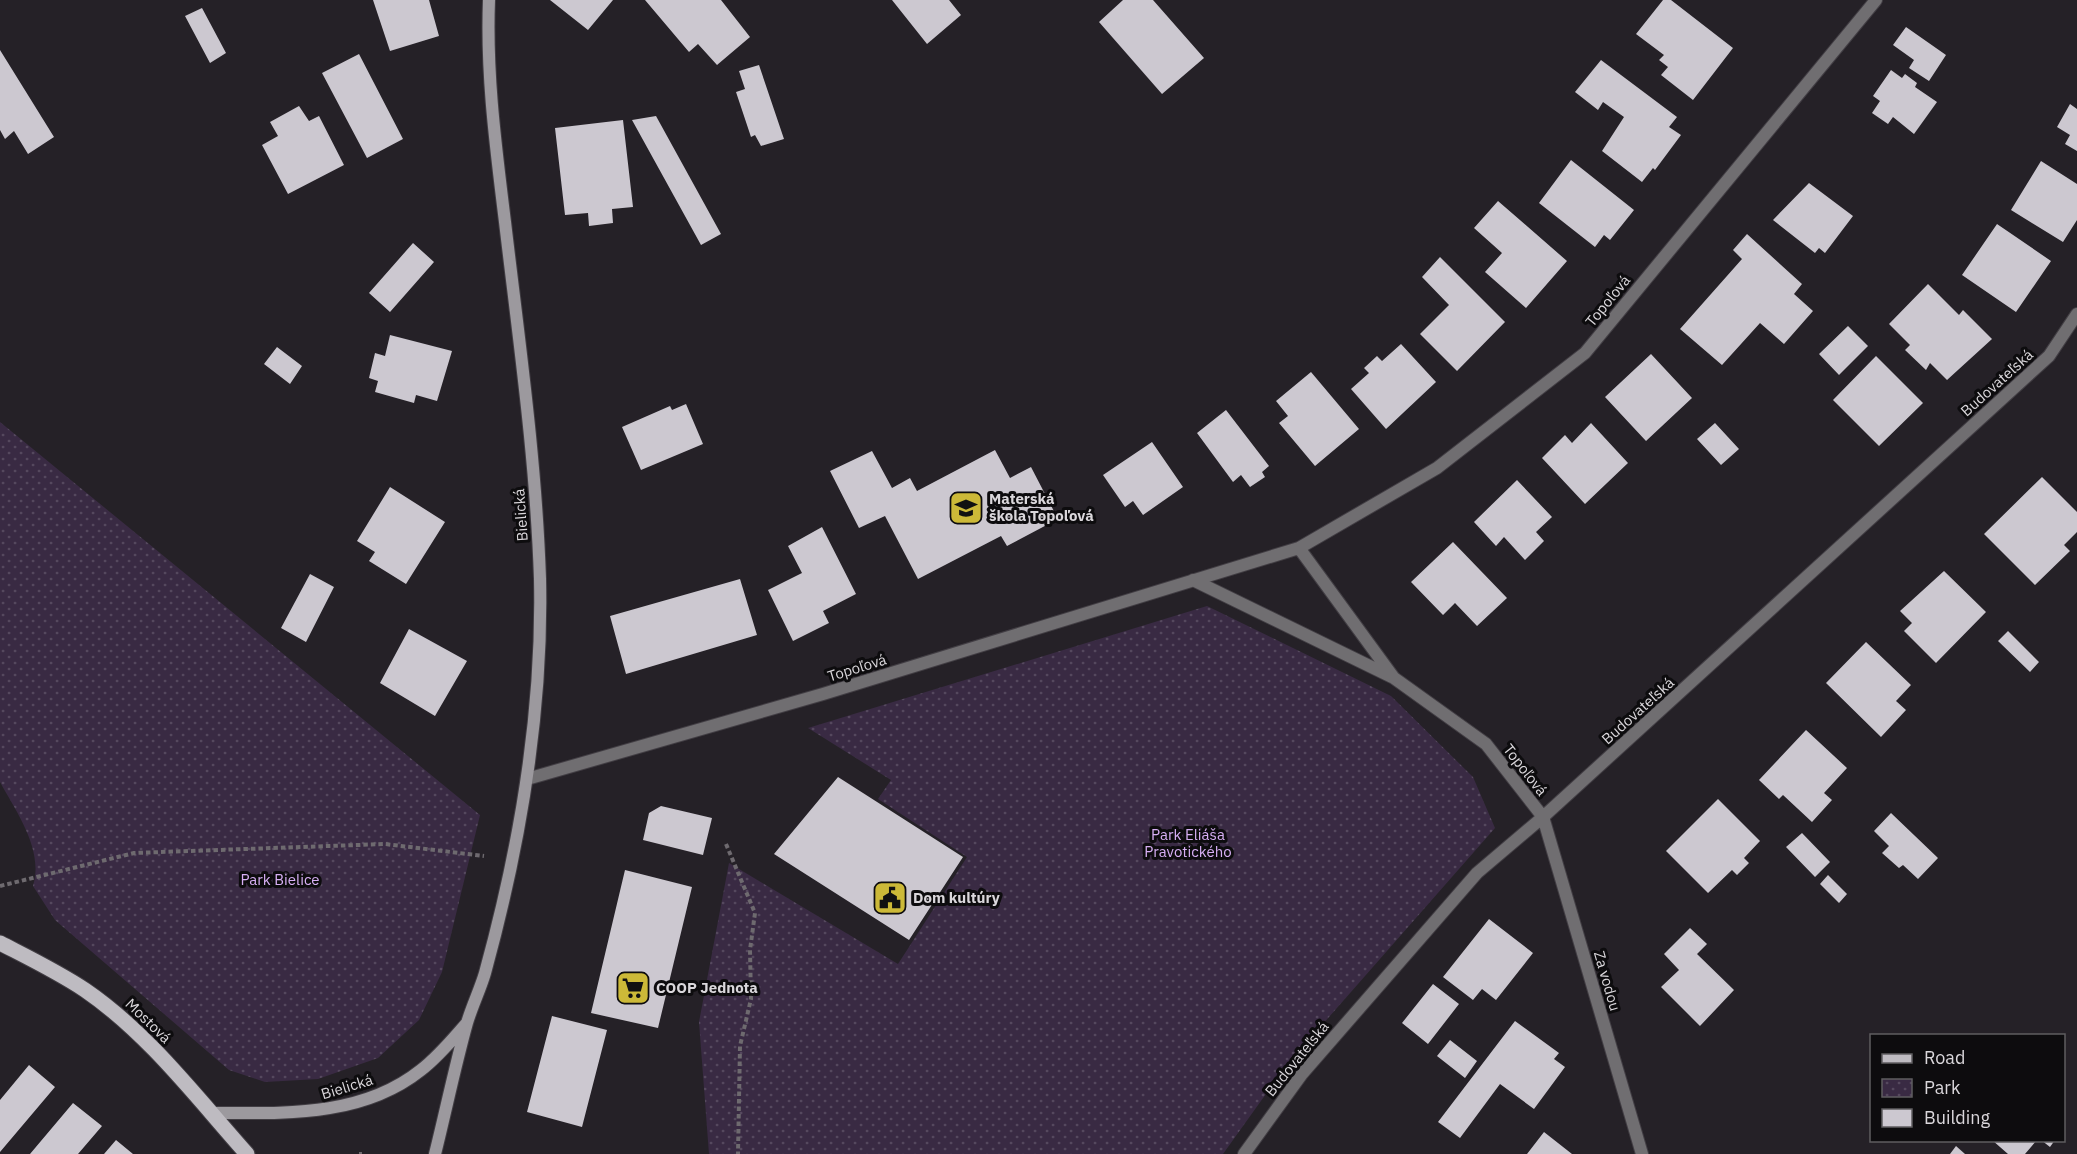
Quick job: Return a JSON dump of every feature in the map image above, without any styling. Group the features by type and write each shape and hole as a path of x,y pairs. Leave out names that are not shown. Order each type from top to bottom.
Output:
{"main road":[{"name":"Bielická","path":"435,1154 467,1023 484,974 527,779 539,653 537,514 530,426 491,104 487,45 489,0"},
{"name":"Mostová","path":"0,943 46,966 86,991 122,1020 247,1154"},
{"name":"Bielická","path":"210,1113 309,1112 362,1101 422,1070 467,1023"}],"street":[{"name":"Topoľová","path":"527,779 823,694 1299,548 1437,468 1585,353 1876,0"},
{"name":"Budovateľská","path":"1244,1154 1302,1074 1477,873 1543,817 2049,356 2077,314"},
{"name":"Topoľová","path":"1299,548 1394,678"},
{"name":"Topoľová","path":"1193,580 1394,678 1486,744 1543,817"},
{"name":"Za vodou","path":"1543,817 1642,1154"}],"path":[{"path":"0,886 134,853 385,844 484,856"},
{"path":"726,844 754,913 750,950 751,999 740,1046 738,1154"}],"green space":[{"name":"Park Bielice","path":"0,422 480,815 442,972 419,1020 378,1058 318,1079 265,1082 229,1070 55,920 33,886 35,859 32,845 21,819 0,782"},
{"name":"Park Eliáša Pravotického","path":"1207,606 1391,696 1473,777 1495,828 1286,1066 1223,1154 709,1154 699,1022 729,863 898,964 967,857 878,799 891,780 808,728"}],"building":[{"path":"373,0 429,0 439,36 390,51"},
{"path":"550,0 613,0 588,30"},
{"path":"645,0 721,0 750,37 717,65 698,44 689,52"},
{"path":"892,0 949,0 961,15 927,44"},
{"path":"1123,0 1153,0 1204,58 1162,94 1099,22"},
{"path":"1663,0 1671,0 1733,48 1693,100 1661,75 1668,67 1659,60 1664,55 1636,34"},
{"path":"202,8 226,53 210,63 185,16"},
{"path":"1906,27 1946,55 1929,81 1909,68 1914,60 1893,45"},
{"path":"0,50 54,137 28,154 14,131 5,139 0,130"},
{"path":"359,54 403,139 367,158 322,73"},
{"path":"1601,60 1677,117 1669,127 1681,135 1655,170 1653,168 1642,182 1602,151 1624,117 1603,102 1598,110 1575,92"},
{"path":"759,65 784,139 761,146 755,135 751,137 736,92 745,89 739,71"},
{"path":"1891,70 1902,78 1905,74 1917,83 1915,87 1937,102 1914,134 1893,117 1888,124 1872,113 1880,101 1873,96"},
{"path":"2070,104 2077,109 2077,151 2065,144 2070,135 2057,127"},
{"path":"299,106 309,121 319,116 344,165 288,194 262,145 278,136 270,122"},
{"path":"656,116 721,234 701,245 632,120"},
{"path":"623,120 633,207 612,209 613,223 589,226 588,213 565,215 555,128"},
{"path":"1571,160 1634,210 1610,240 1604,235 1595,247 1539,203"},
{"path":"2041,161 2077,184 2077,220 2063,242 2011,210"},
{"path":"1809,183 1853,216 1825,253 1819,248 1815,253 1773,220"},
{"path":"1498,201 1567,261 1526,308 1485,272 1502,253 1474,228"},
{"path":"1997,224 2051,261 2016,312 1962,275"},
{"path":"1747,234 1802,284 1794,294 1813,311 1784,344 1760,323 1722,365 1680,329 1742,259 1733,250"},
{"path":"413,243 434,262 390,312 369,293"},
{"path":"1440,257 1505,322 1457,371 1420,334 1449,305 1422,277"},
{"path":"1928,284 1959,315 1963,310 1992,339 1947,380 1930,363 1926,370 1905,350 1910,345 1889,324"},
{"path":"1848,326 1868,346 1839,375 1819,354"},
{"path":"390,335 452,351 437,401 416,395 414,403 375,392 378,381 369,378 375,353 385,356"},
{"path":"1401,344 1436,382 1386,429 1351,389 1369,373 1364,368 1377,356 1382,361"},
{"path":"277,347 302,366 290,384 264,364"},
{"path":"1651,354 1692,398 1646,441 1605,397"},
{"path":"1876,356 1923,403 1879,446 1833,400"},
{"path":"1311,372 1359,429 1315,466 1279,423 1288,416 1276,401"},
{"path":"686,404 703,444 641,470 622,427 670,406 672,410"},
{"path":"1226,410 1269,466 1262,472 1265,477 1250,487 1241,475 1233,482 1197,433"},
{"path":"1591,423 1628,463 1585,504 1542,458 1565,435 1572,443"},
{"path":"1715,423 1739,449 1721,465 1697,439"},
{"path":"1152,442 1183,487 1143,515 1133,501 1125,507 1103,475"},
{"path":"995,450 1010,478 1031,467 1058,519 1007,546 1001,536 918,579 885,516 859,528 830,471 872,451 892,488 910,478 917,491"},
{"path":"2042,477 2077,512 2077,532 2064,545 2070,551 2035,585 1984,534"},
{"path":"1517,480 1552,517 1536,532 1544,541 1525,560 1504,537 1496,546 1474,522"},
{"path":"390,487 445,522 406,584 369,561 375,552 357,541"},
{"path":"822,527 856,594 823,611 829,623 793,641 768,590 802,573 788,546"},
{"path":"1453,542 1507,598 1477,626 1455,603 1443,615 1411,582"},
{"path":"1944,571 1986,612 1936,663 1904,631 1912,623 1900,611"},
{"path":"310,574 334,587 306,642 281,628"},
{"path":"740,579 757,635 626,674 610,616"},
{"path":"409,629 467,661 435,716 380,683"},
{"path":"2008,631 2039,662 2030,672 1998,641"},
{"path":"1866,642 1911,685 1896,701 1906,710 1881,737 1826,683"},
{"path":"1806,730 1847,768 1824,793 1832,800 1812,822 1783,795 1779,799 1759,780"},
{"name":"Dom kultúry","path":"838,777 963,857 909,940 774,854"},
{"path":"1718,799 1760,841 1744,858 1749,863 1737,875 1732,870 1708,893 1666,851"},
{"path":"661,806 712,818 703,855 643,840 649,813"},
{"path":"1891,813 1938,858 1918,879 1903,865 1899,868 1882,853 1889,846 1874,831"},
{"path":"1802,833 1830,862 1815,877 1786,847"},
{"path":"625,870 692,887 658,1028 591,1013"},
{"path":"1828,875 1847,894 1839,903 1820,884"},
{"path":"1489,919 1533,953 1496,1000 1482,989 1473,1000 1443,977"},
{"path":"1690,928 1707,944 1697,954 1734,990 1700,1026 1661,987 1679,970 1664,954"},
{"path":"1433,984 1459,1004 1428,1044 1402,1023"},
{"path":"552,1016 607,1030 582,1127 527,1112"},
{"path":"1515,1021 1559,1053 1554,1059 1565,1067 1534,1109 1500,1084 1460,1138 1438,1122"},
{"path":"1450,1040 1477,1061 1465,1078 1437,1056"},
{"path":"29,1065 55,1087 0,1152 0,1100"},
{"path":"73,1103 102,1126 78,1154 30,1154"},
{"path":"1544,1132 1572,1154 1527,1154"},
{"path":"116,1140 133,1154 104,1154"},
{"path":"1994,1142 2035,1142 2025,1154 2008,1154"},
{"path":"2044,1142 2054,1142 2050,1147"},
{"path":"1956,1146 1965,1154 1950,1154"}],"place":[{"name":"Materská škola Topoľová","path":"966,508"},
{"name":"Dom kultúry","path":"890,898"},
{"name":"COOP Jednota","path":"633,988"}]}
